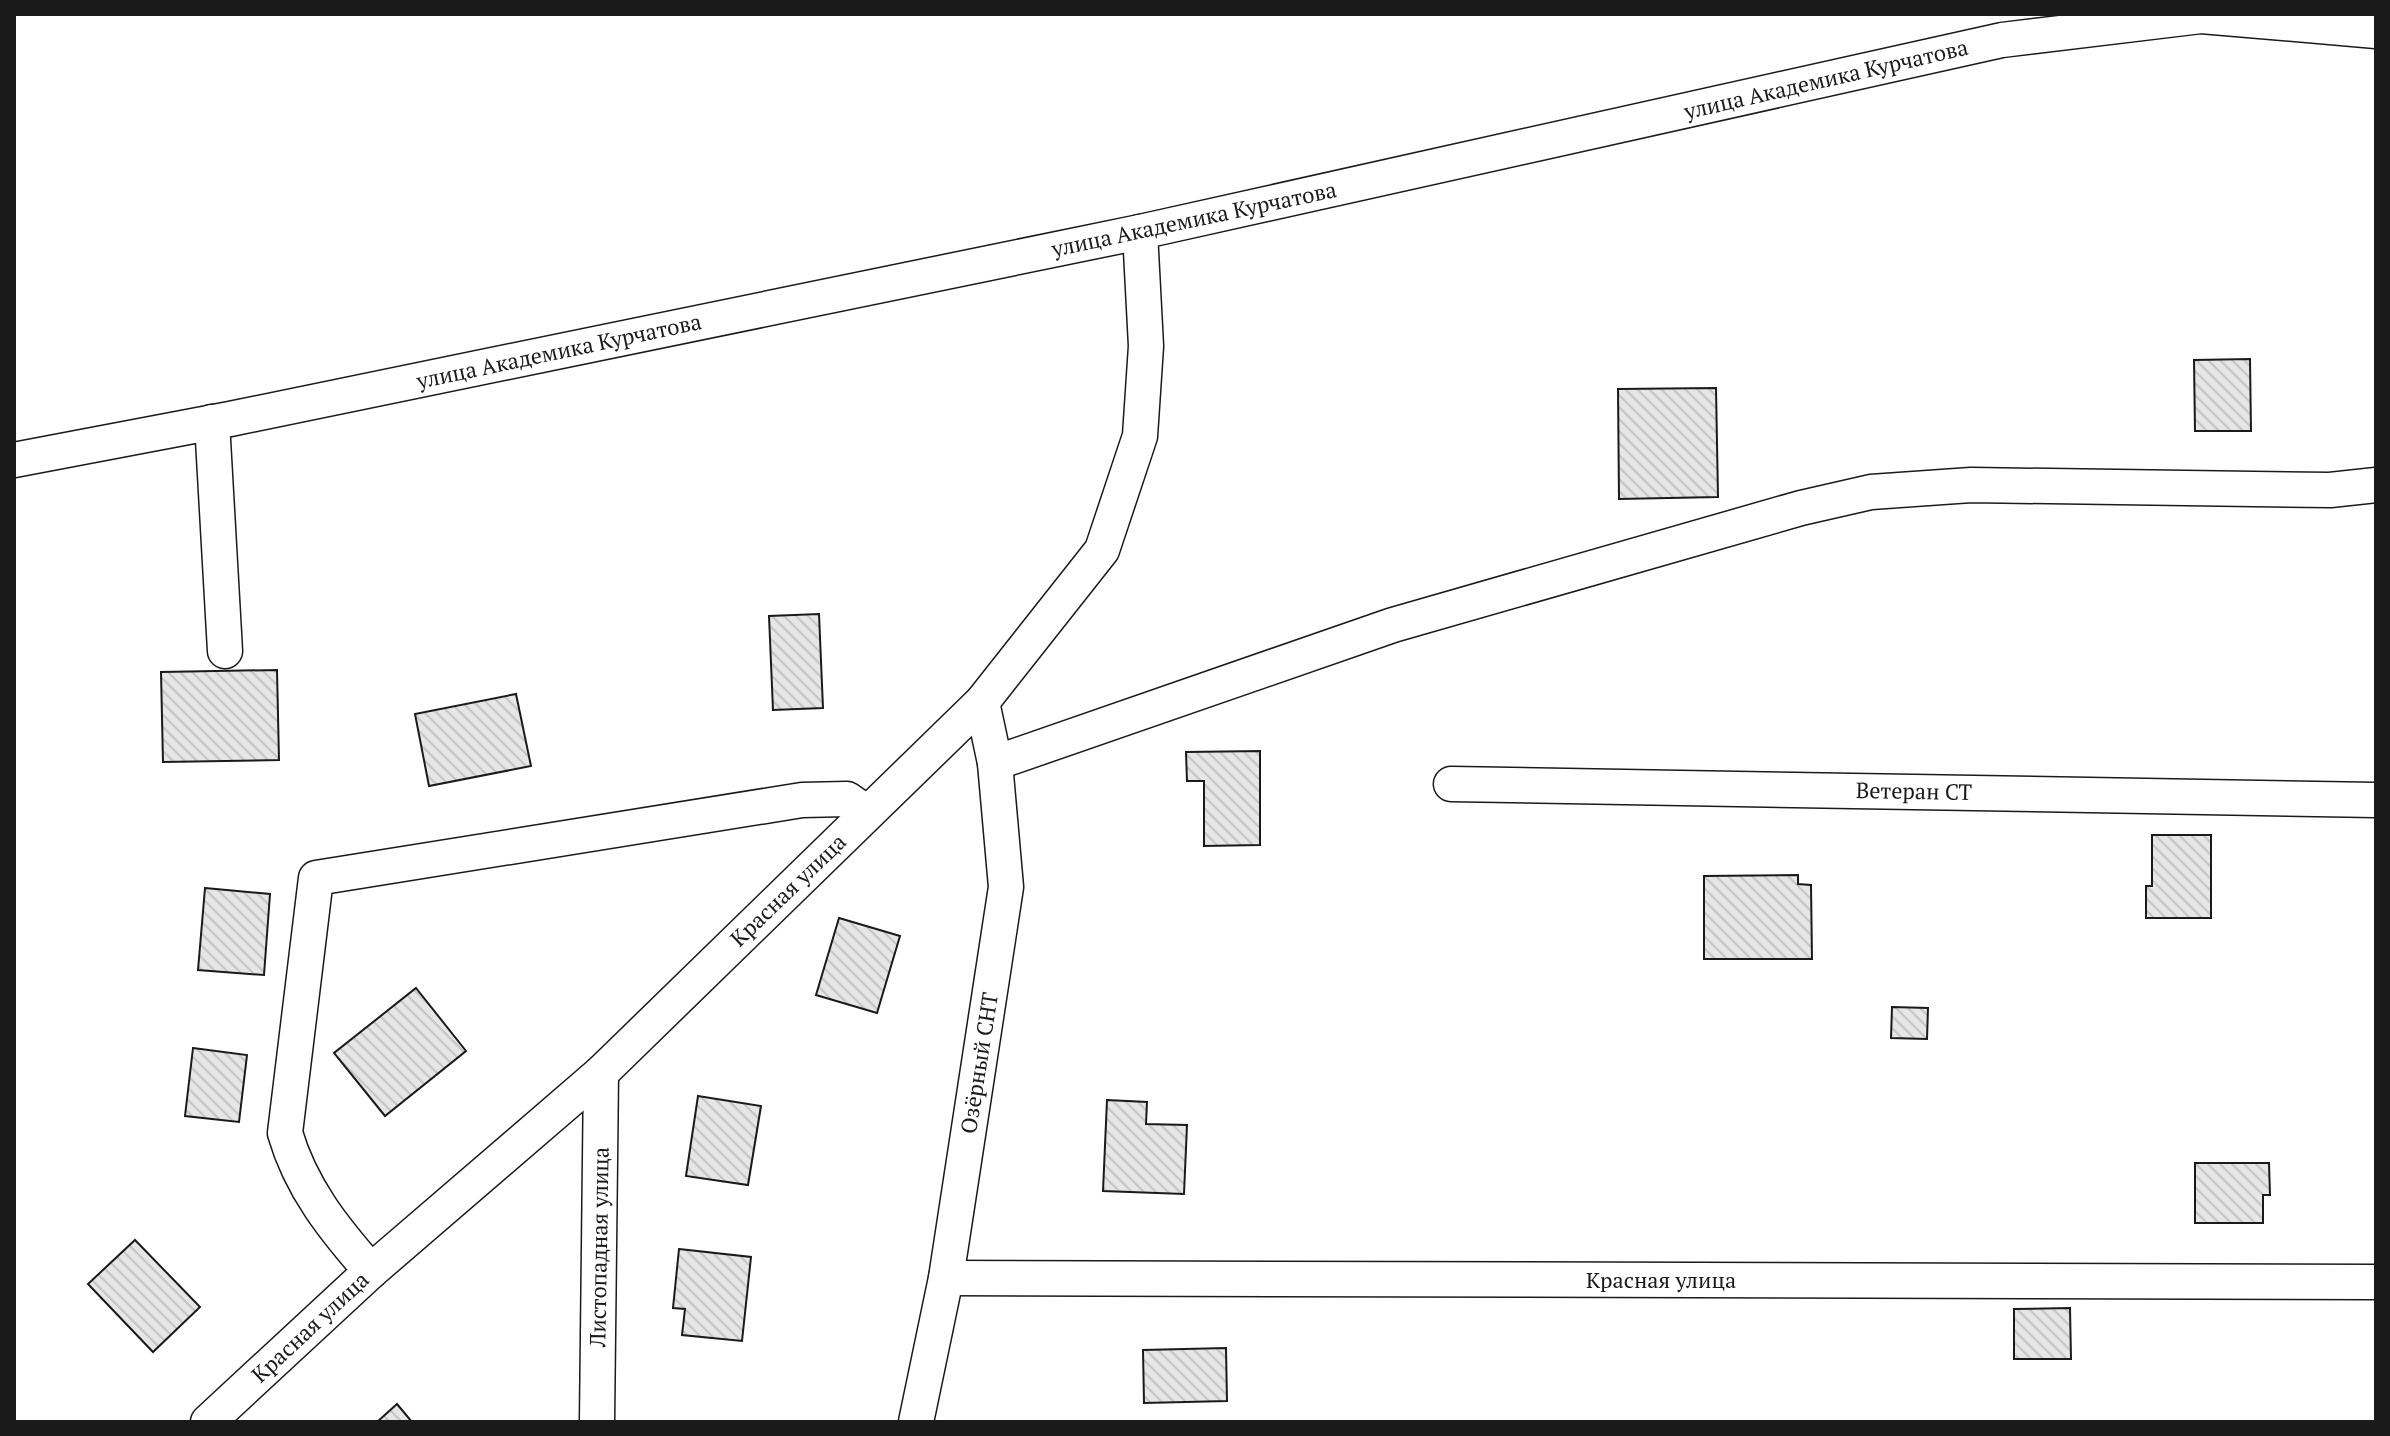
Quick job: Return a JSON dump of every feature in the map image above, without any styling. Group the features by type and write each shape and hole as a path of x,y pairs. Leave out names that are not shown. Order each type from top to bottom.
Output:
{"street":[{"name":"улица Академика Курчатова","path":"14,460 1140,232 2002,40 2201,16 2376,31"},
{"name":"Красная улица","path":"208,1422 371,1271 601,1073 982,702 1102,550 1140,436 1146,346 1140,232"},
{"path":"212,422 225,651"},
{"path":"995,763 1393,625 1801,508 1871,492 1971,485 2330,490 2376,485"},
{"name":"Озёрный СНТ","path":"916,1422 946,1278 1006,887 995,763 982,702"},
{"name":"Ветеран СТ","path":"1451,784 2376,800"},
{"path":"371,1271 324,1214 295,1167 285,1133 316,878 802,800 847,799 867,813"},
{"name":"Листопадная улица","path":"597,1422 601,1073"},
{"name":"Красная улица","path":"946,1278 2376,1282"}],"building":[{"path":"2250,359 2251,431 2195,431 2194,360"},
{"path":"1716,388 1718,497 1619,499 1618,389"},
{"path":"819,614 823,708 773,710 769,616"},
{"path":"277,670 279,760 163,762 161,672"},
{"path":"516,694 531,766 429,786 415,714"},
{"path":"1260,751 1260,845 1204,846 1204,781 1187,781 1186,752"},
{"path":"2152,835 2211,835 2211,918 2146,918 2146,886 2152,886"},
{"path":"1798,875 1798,884 1811,885 1812,959 1704,959 1704,876"},
{"path":"205,888 270,894 264,975 198,970"},
{"path":"839,918 900,936 877,1013 816,995"},
{"path":"416,988 466,1051 385,1116 334,1053"},
{"path":"1892,1007 1928,1008 1927,1039 1891,1038"},
{"path":"193,1048 247,1055 239,1122 185,1116"},
{"path":"698,1096 761,1106 748,1185 686,1176"},
{"path":"1107,1100 1147,1102 1146,1124 1187,1125 1184,1194 1103,1191"},
{"path":"2195,1163 2269,1163 2270,1195 2263,1195 2263,1223 2195,1223"},
{"path":"135,1240 200,1307 153,1352 88,1284"},
{"path":"679,1249 751,1257 742,1341 682,1335 685,1309 673,1308"},
{"path":"2070,1308 2071,1359 2014,1359 2014,1309"},
{"path":"1226,1348 1227,1401 1144,1403 1143,1350"},
{"path":"397,1404 412,1422 377,1422"}]}
